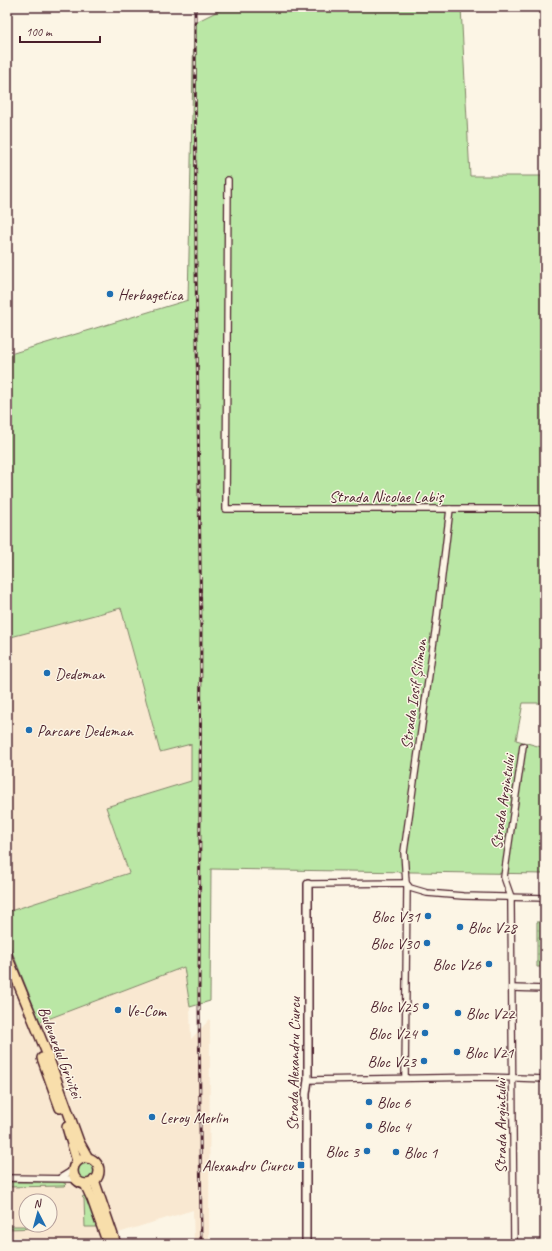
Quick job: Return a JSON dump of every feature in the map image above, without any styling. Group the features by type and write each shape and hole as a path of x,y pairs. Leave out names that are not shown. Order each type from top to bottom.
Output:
{"main road":[{"name":"Bulevardul Griviței","path":"7,956 46,1051 79,1142 88,1158"},
{"name":"Bulevardul Griviței","path":"7,973 42,1057 77,1161"},
{"path":"88,1158 96,1163 98,1174 94,1180 85,1184 79,1182 74,1174 74,1165 81,1159 88,1158"},
{"path":"94,1180 116,1244"},
{"path":"85,1184 108,1244"}],"street":[{"name":"Strada Nicolae Labiș","path":"228,180 226,509 545,508"},
{"name":"Strada Iosif Șilimon","path":"406,1078 407,885 404,852 436,625 450,509"},
{"name":"Strada Argintului","path":"514,1244 511,897 504,876 522,746"},
{"path":"308,884 407,885 414,890 427,893 463,896 545,898"},
{"name":"Strada Alexandru Ciurcu","path":"306,1244 308,884"},
{"path":"512,988 544,989 545,1025"},
{"path":"308,1080 406,1078 545,1079"},
{"path":"7,1178 60,1178 74,1174"},
{"path":"60,1178 74,1174"}],"shaded area":[{"path":"121,608 160,752 191,743 191,781 106,807 129,873 7,912 7,638"},
{"path":"7,939 40,1022 184,967 190,1007 191,1039 210,1019 209,1244 194,1244 193,1210 115,1234 119,1244 7,1244"}],"green space":[{"path":"226,7 461,7 470,176 545,176 545,703 523,703 516,740 545,748 545,874 211,869 210,1001 190,1007 184,967 40,1022 7,939 7,912 129,873 106,807 191,781 191,744 160,752 121,608 7,638 7,355 188,300 194,23"},
{"path":"545,921 545,967 537,967 537,922"},
{"path":"83,1163 89,1163 94,1168 92,1177 89,1179 83,1179 78,1174 78,1168"},
{"path":"7,1182 62,1182 66,1184 64,1186 7,1187"},
{"path":"86,1195 99,1227 85,1227 84,1199 82,1197"},
{"path":"7,1226 18,1226 18,1229 7,1229"}],"railway":[{"path":"195,7 196,266 201,630 199,992 201,1244"}],"place":[{"name":"Herbagetica","path":"110,294"},
{"name":"Dedeman","path":"47,673"},
{"name":"Parcare Dedeman","path":"29,730"},
{"name":"Bloc V31","path":"428,916"},
{"name":"Bloc V28","path":"460,927"},
{"name":"Bloc V30","path":"427,943"},
{"name":"Bloc V26","path":"489,964"},
{"name":"Bloc V25","path":"426,1006"},
{"name":"Ve-Com","path":"118,1010"},
{"name":"Bloc V22","path":"458,1013"},
{"name":"Bloc V24","path":"425,1033"},
{"name":"Bloc V21","path":"457,1052"},
{"name":"Bloc V23","path":"424,1061"},
{"name":"Bloc 6","path":"369,1102"},
{"name":"Leroy Merlin","path":"152,1117"},
{"name":"Bloc 4","path":"369,1126"},
{"name":"Bloc 3","path":"367,1151"},
{"name":"Bloc 1","path":"396,1152"},
{"name":"Alexandru Ciurcu","path":"301,1165"}]}
